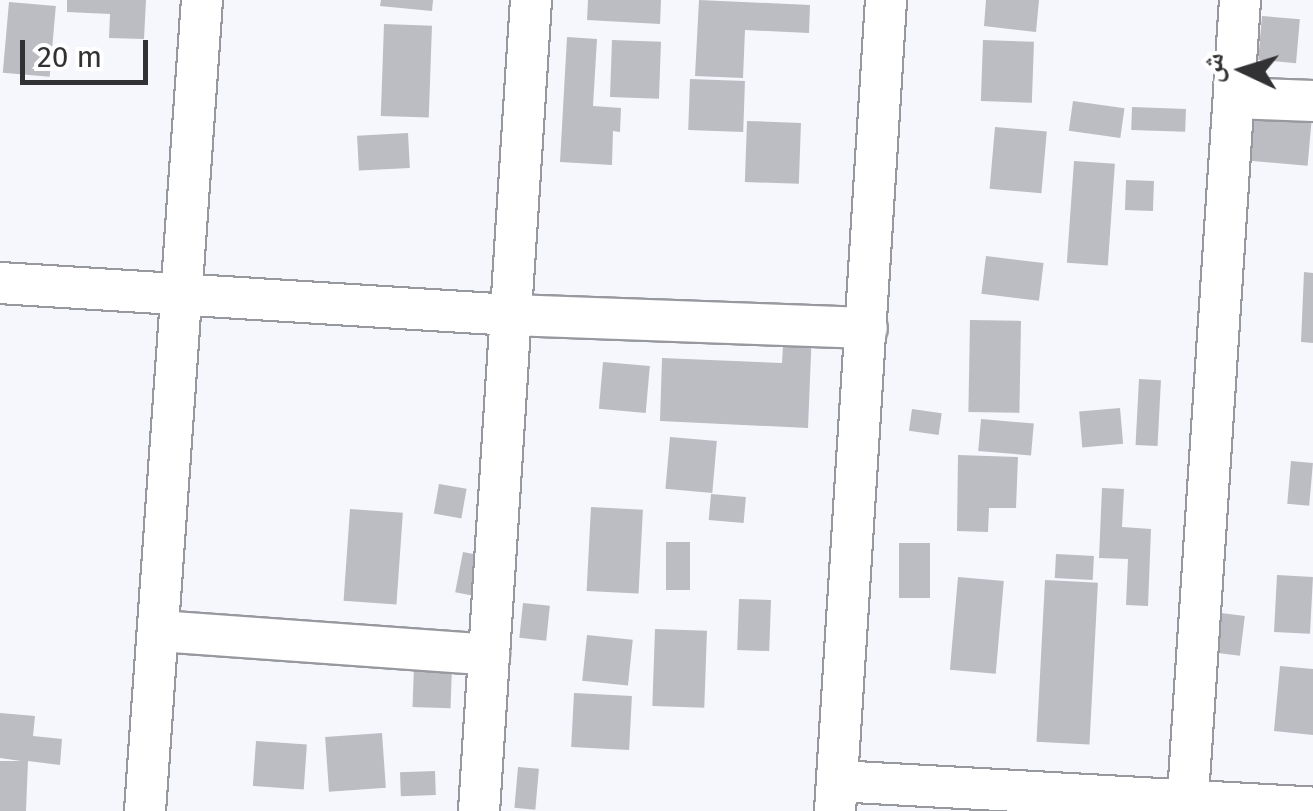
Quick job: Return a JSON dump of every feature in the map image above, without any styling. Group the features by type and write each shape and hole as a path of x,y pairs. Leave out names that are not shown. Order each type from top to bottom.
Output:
{"street":[{"path":"145,811 202,0"},
{"path":"479,811 531,0"},
{"path":"886,0 836,796 1313,808"},
{"path":"1188,805 1240,0"},
{"path":"1234,98 1313,102"},
{"path":"0,283 511,315 867,328"},
{"path":"158,630 489,655"}],"building":[{"path":"67,0 146,0 144,39 109,38 110,14 67,12"},
{"path":"381,0 433,0 432,11 380,6"},
{"path":"588,0 661,0 660,24 587,20"},
{"path":"699,0 810,5 809,33 745,30 743,78 695,76"},
{"path":"986,0 1039,0 1036,32 984,26"},
{"path":"9,2 56,6 50,77 3,73"},
{"path":"1262,16 1300,19 1296,63 1258,60"},
{"path":"384,24 432,26 429,118 381,116"},
{"path":"567,37 597,39 593,106 621,108 620,132 613,131 612,165 560,162"},
{"path":"612,40 661,42 659,99 610,97"},
{"path":"983,40 1034,42 1032,103 981,101"},
{"path":"690,79 745,81 743,132 688,130"},
{"path":"1073,101 1124,108 1120,138 1069,131"},
{"path":"1244,101 1313,107 1308,166 1239,160"},
{"path":"1132,107 1186,109 1185,132 1131,130"},
{"path":"747,121 801,123 799,184 745,182"},
{"path":"995,127 1047,132 1041,193 990,189"},
{"path":"408,133 410,168 359,171 357,136"},
{"path":"1074,161 1115,164 1108,266 1067,263"},
{"path":"1126,180 1154,181 1153,211 1125,210"},
{"path":"986,256 1044,263 1039,301 981,294"},
{"path":"1304,272 1313,273 1313,343 1301,342"},
{"path":"970,320 1021,321 1019,413 968,412"},
{"path":"784,328 812,330 808,428 660,421 662,358 782,363"},
{"path":"603,362 650,366 646,413 599,409"},
{"path":"1139,379 1161,380 1158,446 1136,445"},
{"path":"1120,408 1123,444 1082,447 1079,412"},
{"path":"912,409 942,413 939,435 909,431"},
{"path":"981,419 1034,424 1031,455 978,451"},
{"path":"670,437 717,441 712,493 665,489"},
{"path":"958,455 1018,457 1016,508 989,508 988,532 957,531"},
{"path":"1291,461 1313,463 1309,506 1287,504"},
{"path":"439,484 467,489 461,518 434,514"},
{"path":"1102,488 1124,489 1122,527 1151,529 1148,606 1126,605 1128,559 1099,558"},
{"path":"711,494 746,497 744,523 709,520"},
{"path":"591,507 643,510 639,594 587,591"},
{"path":"350,509 403,513 396,604 344,601"},
{"path":"666,542 690,542 690,590 666,590"},
{"path":"899,543 930,543 930,598 899,598"},
{"path":"463,552 484,556 476,596 455,592"},
{"path":"1056,554 1094,556 1093,580 1055,578"},
{"path":"1277,575 1313,577 1310,634 1274,632"},
{"path":"958,577 1004,581 996,674 950,670"},
{"path":"1045,580 1098,583 1089,745 1037,742"},
{"path":"739,599 771,600 769,651 737,650"},
{"path":"523,603 550,606 546,641 519,638"},
{"path":"1221,613 1245,616 1240,656 1216,653"},
{"path":"655,629 707,631 704,708 652,706"},
{"path":"587,635 633,640 628,686 582,681"},
{"path":"414,665 452,666 451,708 413,707"},
{"path":"1280,666 1313,669 1313,735 1274,731"},
{"path":"574,693 632,696 629,750 571,747"},
{"path":"0,713 35,716 33,736 62,739 60,765 28,761 26,811 0,811 0,761 21,761 0,758"},
{"path":"382,733 386,788 329,792 325,737"},
{"path":"256,741 307,745 304,789 253,786"},
{"path":"518,767 539,769 535,810 514,808"},
{"path":"435,771 436,795 401,796 400,772"}]}
